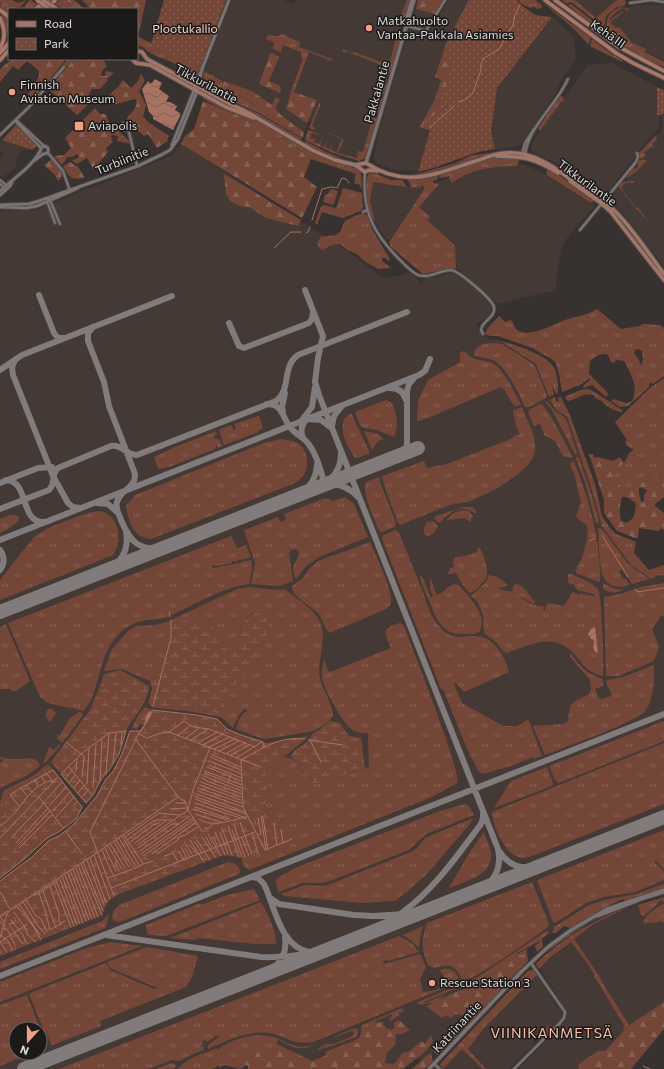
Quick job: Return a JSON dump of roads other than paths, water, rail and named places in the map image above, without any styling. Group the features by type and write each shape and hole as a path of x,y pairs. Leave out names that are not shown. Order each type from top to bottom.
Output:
{"highway":[{"path":"37,8 44,0"},
{"path":"41,8 48,0"},
{"path":"49,8 55,0"},
{"name":"Kehä III","path":"545,0 588,33 633,63 664,78"},
{"name":"Kehä III","path":"555,0 600,34 633,56 664,71"},
{"path":"0,10 8,16"},
{"path":"0,18 4,30 4,36 0,48"},
{"path":"0,53 8,44"},
{"path":"0,61 8,51"}],"main road":[{"path":"36,0 47,8"},
{"path":"44,0 56,8"},
{"name":"Pakkalantie","path":"365,167 413,0"},
{"name":"Tikkurilantie","path":"138,51 142,52 147,59 196,88"},
{"path":"139,63 143,61 144,56"},
{"name":"Tikkurilantie","path":"133,60 135,62 150,65 264,122 319,154 401,178 417,178 493,156 524,156 539,162 602,202 625,223 664,274"},
{"name":"Tikkurilantie","path":"602,202 622,224 664,280"},
{"name":"Katriinantie","path":"430,1069 530,962 548,947 588,920 664,891"}],"street":[{"name":"Turbiinitie","path":"0,206 29,207 137,166 167,152 172,148 178,139 202,69 229,0"},
{"path":"406,25 426,31 445,0"},
{"path":"630,3 652,0 664,2"},
{"path":"0,135 29,107 64,67"},
{"path":"524,156 525,143 568,79"},
{"path":"16,120 42,150 48,153 63,171 70,191"},
{"path":"122,123 129,132 137,166"},
{"path":"120,126 129,132"},
{"path":"0,191 35,160 42,150 47,147 48,153"},
{"path":"580,230 636,162 638,157 637,153"},
{"path":"365,167 364,191 367,210 379,236 415,273 424,276 446,271 458,272 491,301 494,311 492,316 484,322 481,327 483,334"},
{"path":"0,180 5,187"},
{"path":"0,184 5,187"},
{"path":"0,195 5,187"},
{"path":"48,200 55,223"},
{"path":"48,200 60,224"},
{"path":"363,212 367,210"},
{"path":"514,1069 560,1023 565,1016 564,1012 530,962"},
{"path":"434,1064 440,1069"}],"water":[{"path":"155,79 162,83 159,89 169,96 166,102 170,102 177,106 175,110 180,113 173,130 153,119 153,116 149,112 142,89 148,81 152,83"},
{"path":"595,627 598,653 595,652 593,647 594,640 591,639 588,634 591,629"},
{"path":"151,711 152,714 141,732 140,731 145,723 147,714"}],"waterway":[{"path":"458,102 465,100 473,93 484,58 499,49 513,25 515,15 520,5"},
{"path":"430,128 455,105"},
{"path":"312,220 322,189 331,187 337,188 342,178 346,179 349,183"},
{"path":"306,233 310,227"},
{"path":"274,248 291,232 301,232"},
{"path":"602,535 628,577"},
{"path":"590,541 595,538"},
{"path":"635,589 637,592 664,588"},
{"path":"169,612 170,617"},
{"path":"153,706 171,638 171,620"},
{"path":"152,710 197,715 217,719 227,729 263,742 264,747"},
{"path":"169,732 184,721 193,727 209,729 255,747"},
{"path":"178,735 190,726"},
{"path":"186,738 199,728"},
{"path":"191,740 208,729"},
{"path":"66,742 81,754 109,733 126,731 119,754 109,770 101,779 93,795 86,803 61,774 81,754"},
{"path":"0,881 32,857 48,841 59,836 73,825 97,796 106,779 113,772 122,754 130,731 140,731 90,832 114,896"},
{"path":"139,734 147,738 164,732 169,732 261,767"},
{"path":"199,742 217,732"},
{"path":"106,774 109,733"},
{"path":"113,763 116,733"},
{"path":"121,745 122,733"},
{"path":"203,745 223,734"},
{"path":"209,747 230,737"},
{"path":"100,782 102,739"},
{"path":"214,749 235,739"},
{"path":"292,839 265,850 243,807 241,760 264,747 279,741 287,739 305,739"},
{"path":"136,740 179,798 185,801 188,810 202,831"},
{"path":"308,740 343,745"},
{"path":"310,740 321,762"},
{"path":"219,751 239,741"},
{"path":"236,758 262,742"},
{"path":"227,753 245,743"},
{"path":"93,787 96,744"},
{"path":"231,755 249,745"},
{"path":"137,845 188,810 193,790 210,748"},
{"path":"87,784 89,749"},
{"path":"82,754 84,758 82,777"},
{"path":"212,755 241,767"},
{"path":"210,757 241,770"},
{"path":"76,771 77,759"},
{"path":"209,761 242,774"},
{"path":"209,765 242,778"},
{"path":"69,767 92,795"},
{"path":"207,767 241,781"},
{"path":"0,878 47,838 60,831 76,819 82,807 53,770 21,788"},
{"path":"65,779 72,770"},
{"path":"205,771 242,785"},
{"path":"205,773 241,788"},
{"path":"47,774 53,781"},
{"path":"69,783 75,775"},
{"path":"228,783 231,775"},
{"path":"204,776 241,791"},
{"path":"42,777 45,782"},
{"path":"0,838 57,778"},
{"path":"202,778 242,794"},
{"path":"35,780 38,786"},
{"path":"74,788 80,780"},
{"path":"0,826 13,815 35,789 50,781 54,782"},
{"path":"47,799 62,782"},
{"path":"201,782 241,797"},
{"path":"26,785 32,792"},
{"path":"78,793 84,785"},
{"path":"200,785 241,800"},
{"path":"50,805 66,787"},
{"path":"19,806 10,795 21,788 27,796"},
{"path":"198,788 241,803"},
{"path":"82,797 88,790"},
{"path":"198,791 243,807"},
{"path":"53,811 70,792"},
{"path":"197,794 245,812"},
{"path":"39,797 63,828"},
{"path":"56,817 74,797"},
{"path":"0,938 7,914 10,910 178,797"},
{"path":"196,797 246,814"},
{"path":"195,799 246,818"},
{"path":"73,806 77,802"},
{"path":"12,837 44,803"},
{"path":"176,803 185,803"},
{"path":"195,803 240,818"},
{"path":"195,807 230,819"},
{"path":"16,843 48,808"},
{"path":"170,809 187,808"},
{"path":"193,809 227,820"},
{"path":"18,845 50,811"},
{"path":"125,837 159,813 179,815"},
{"path":"19,848 53,814"},
{"path":"195,814 221,822"},
{"path":"140,851 190,816"},
{"path":"261,816 266,850"},
{"path":"263,817 268,849"},
{"path":"141,854 193,818"},
{"path":"199,819 210,823 222,823 246,818"},
{"path":"258,818 261,834 258,835"},
{"path":"127,840 153,821 166,820"},
{"path":"135,843 167,820 172,820"},
{"path":"143,856 194,820"},
{"path":"240,822 252,855"},
{"path":"129,843 153,825 159,823"},
{"path":"152,854 195,823"},
{"path":"138,848 172,824 178,824"},
{"path":"205,828 208,829 212,824"},
{"path":"274,824 277,845"},
{"path":"234,825 245,857"},
{"path":"228,826 239,857"},
{"path":"157,854 178,840 179,837 198,827"},
{"path":"222,828 232,855"},
{"path":"281,829 283,843"},
{"path":"232,830 242,857"},
{"path":"66,832 82,854"},
{"path":"215,832 225,855"},
{"path":"220,832 228,854"},
{"path":"111,888 255,832"},
{"path":"252,833 258,853"},
{"path":"208,834 221,856"},
{"path":"124,835 143,864"},
{"path":"122,836 139,865"},
{"path":"202,837 216,858"},
{"path":"206,837 212,848"},
{"path":"213,837 217,845"},
{"path":"119,838 134,864"},
{"path":"242,838 249,856"},
{"path":"116,840 131,865"},
{"path":"190,840 204,862"},
{"path":"197,840 210,860"},
{"path":"114,842 129,867"},
{"path":"195,842 202,853"},
{"path":"110,843 125,868"},
{"path":"186,845 193,856"},
{"path":"190,845 197,854"},
{"path":"108,846 122,869"},
{"path":"181,847 187,858"},
{"path":"105,848 116,871"},
{"path":"185,849 190,857"},
{"path":"102,850 113,875"},
{"path":"179,851 184,860"},
{"path":"165,856 173,853 178,862"},
{"path":"94,855 110,899"},
{"path":"90,858 106,903"},
{"path":"87,860 104,905"},
{"path":"116,860 116,865 119,871"},
{"path":"108,878 153,861"},
{"path":"83,862 103,911"},
{"path":"81,864 102,915"},
{"path":"78,865 98,917"},
{"path":"76,868 95,918"},
{"path":"73,869 92,919"},
{"path":"70,870 89,920"},
{"path":"68,873 86,921"},
{"path":"65,875 83,923"},
{"path":"62,876 80,924"},
{"path":"60,879 77,925"},
{"path":"56,880 74,926"},
{"path":"34,895 56,882"},
{"path":"54,883 71,927"},
{"path":"50,886 61,925"},
{"path":"43,891 56,928"},
{"path":"0,892 10,909"},
{"path":"39,893 50,930 65,921"},
{"path":"26,900 36,916 41,919 47,932"},
{"path":"23,902 38,926 45,934"},
{"path":"19,904 40,935"},
{"path":"17,906 33,926 41,940"},
{"path":"0,916 8,911"},
{"path":"14,912 28,935 36,942"},
{"path":"0,916 4,922"},
{"path":"11,920 23,935 26,942"},
{"path":"0,921 3,925"},
{"path":"9,924 14,923"},
{"path":"0,942 27,924"},
{"path":"10,926 22,943"},
{"path":"3,928 8,931 15,945"},
{"path":"1,935 9,942 12,950"},
{"path":"0,942 7,952"},
{"path":"643,1066 650,1069"}],"place":[{"name":"Matkahuolto Vantaa-Pakkala Asiamies","path":"369,28"},
{"name":"Finnish Aviation Museum","path":"12,92"},
{"name":"Aviapolis","path":"79,126"},
{"name":"Rescue Station 3","path":"432,983"}],"district":[{"name":"VIINIKANMETSÄ","path":"552,1033"}],"park label":[{"name":"Plootukallio","path":"185,29"}]}
